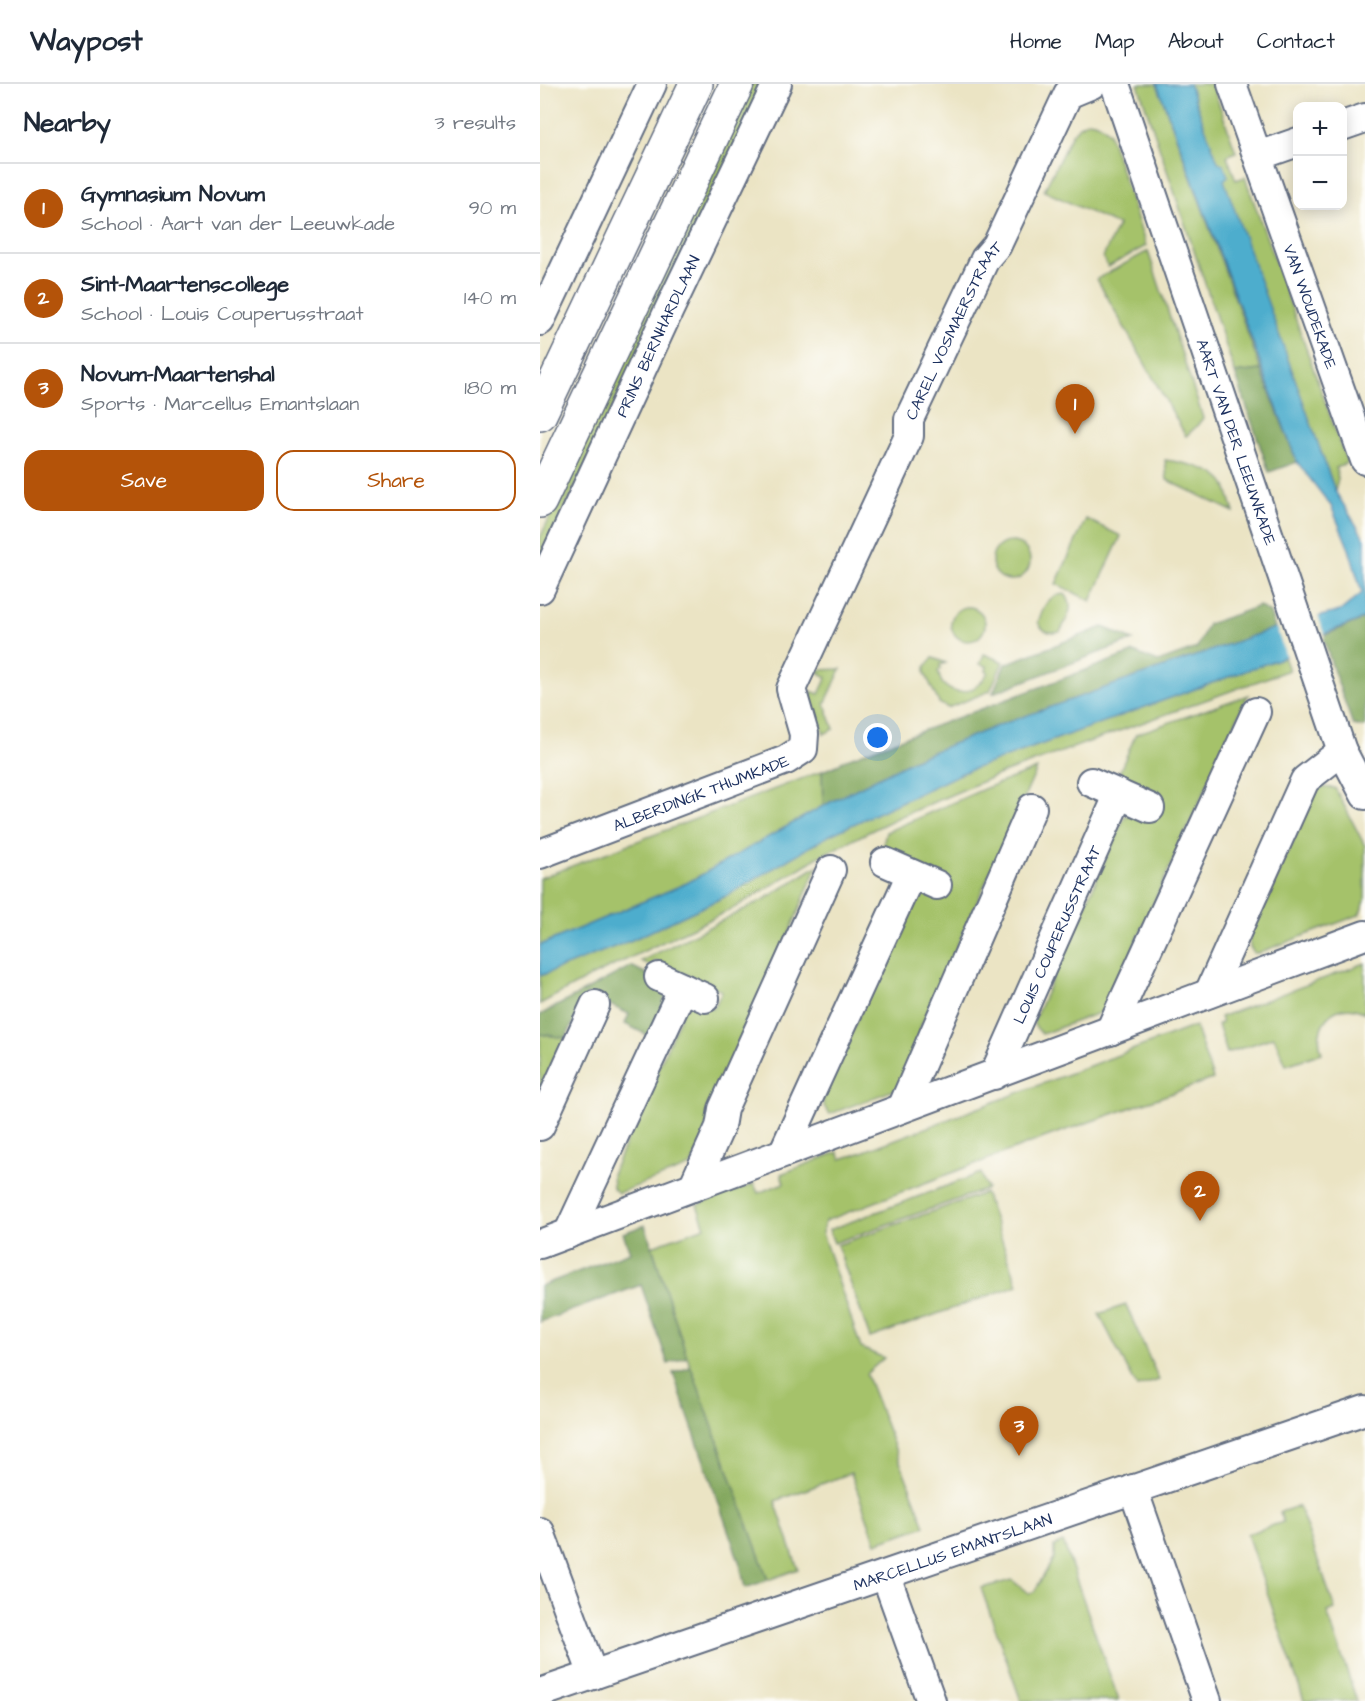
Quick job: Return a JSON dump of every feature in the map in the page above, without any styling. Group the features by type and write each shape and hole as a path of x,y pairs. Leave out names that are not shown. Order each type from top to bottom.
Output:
{"main road":[{"path":"540,414 696,84"},
{"path":"540,501 737,84"}],"street":[{"path":"540,321 652,84"},
{"name":"PRINS BERNHARDLAAN","path":"540,589 777,84"},
{"name":"CAREL VOSMAERSTRAAT","path":"791,689 909,436 909,419 985,259 997,245 1068,94 1092,84"},
{"name":"AART VAN DER LEEUWKADE","path":"1115,84 1341,751 1365,795"},
{"name":"VAN WOUDEKADE","path":"1232,84 1365,460"},
{"path":"1347,124 1365,118"},
{"path":"1258,156 1293,144"},
{"name":"ALBERDINGK THIJMKADE","path":"540,854 786,760 803,749 804,734 791,689"},
{"path":"1110,1031 1256,712"},
{"path":"1209,993 1305,780 1341,751"},
{"path":"1091,782 1150,808"},
{"name":"LOUIS COUPERUSSTRAAT","path":"994,1075 1119,794"},
{"path":"902,1108 1032,808"},
{"path":"885,862 937,885"},
{"path":"693,1187 720,1128 723,1109 831,870"},
{"path":"784,1151 911,874"},
{"path":"540,1244 1365,934"},
{"path":"568,1234 682,987"},
{"path":"540,1126 595,1005"},
{"name":"MARCELLUS EMANTSLAAN","path":"542,1686 593,1675 1365,1410"},
{"path":"1133,1489 1207,1701"},
{"path":"540,1532 593,1675"},
{"path":"886,1576 931,1701"}],"green space":[{"path":"750,84 765,84 540,561 540,538"},
{"path":"1138,84 1157,84 1261,370 1235,373"},
{"path":"1189,84 1212,84 1236,152 1227,156 1236,180 1245,177 1347,463 1336,468 1338,479 1335,491"},
{"path":"1088,121 1100,124 1109,133 1146,246 1108,267 1103,257 1118,225 1044,191 1072,134"},
{"path":"1148,251 1203,418 1186,436 1097,279"},
{"path":"1261,370 1297,462 1269,472 1235,373"},
{"path":"1165,460 1207,470 1221,479 1225,484 1234,512 1167,480"},
{"path":"1086,519 1121,536 1091,601 1056,584"},
{"path":"1011,542 1024,548 1030,561 1024,574 1011,580 998,574 992,561 998,548"},
{"path":"1065,594 1070,608 1060,632 1044,630 1038,622 1044,607 1050,599"},
{"path":"1259,606 1270,613 1275,628 997,726 913,760 823,806 822,771 840,764 841,761 1134,652 1158,662 1197,648 1208,624"},
{"path":"968,607 980,612 985,624 980,636 968,641 956,636 951,624 956,612"},
{"path":"1365,618 1365,727 1353,725 1323,636"},
{"path":"1103,627 1133,640 993,693 1005,664"},
{"path":"984,654 1003,662 990,691 948,708 939,703 925,673 925,667 933,658 946,663 940,665 941,669 938,671 943,684 949,689 962,692 980,683 988,672 986,671 987,666 980,664"},
{"path":"1284,657 1289,670 1000,774 899,817 818,857 736,907 590,977 540,1004 540,976 632,940 726,896 830,835 962,773"},
{"path":"841,669 825,704 834,729 824,734 811,699 811,691 819,694 827,677 818,672 819,670"},
{"path":"1248,695 1134,946 1115,1007 1042,1034 1034,1025 1034,1020 1125,816 1138,813 1115,782 1136,734"},
{"path":"1037,769 920,1028 922,1041 902,1087 830,1114 824,1106 824,1095 910,900 922,892 882,850 886,832 986,788"},
{"path":"822,771 823,806 687,883 540,945 540,878"},
{"path":"1318,787 1335,788 1365,846 1365,901 1359,915 1254,953 1250,947 1249,934"},
{"path":"817,866 712,1121 691,1166 618,1193 613,1188 612,1174 684,1009 692,1003 714,1008 722,991 655,960 652,967 641,961 765,899"},
{"path":"1365,963 1365,1013 1345,1008 1329,1016 1320,1032 1322,1053 1286,1065 1274,1037 1227,1053 1218,1025 1222,1023 1220,1017"},
{"path":"631,966 649,975 666,994 651,1037 625,1024 629,1014 587,994 566,1038 540,1034 540,1015"},
{"path":"1195,1026 1213,1079 1049,1136 825,1221 822,1233 861,1348 884,1358 866,1374 925,1526 876,1543 851,1473 775,1501 798,1569 768,1580 687,1357 652,1246 705,1227 697,1205 754,1184 758,1193 784,1183 781,1174 838,1152 841,1159 854,1155"},
{"path":"540,1034 566,1038 540,1095"},
{"path":"981,1173 987,1189 834,1243 829,1230"},
{"path":"985,1193 1018,1285 870,1338 837,1245"},
{"path":"645,1225 687,1357 668,1364 641,1285 540,1322 540,1286 630,1252 623,1233"},
{"path":"1126,1305 1159,1380 1137,1387 1099,1314"},
{"path":"691,1367 768,1580 745,1588 740,1564 673,1373"},
{"path":"1299,1506 1335,1609 1327,1612 1357,1701 1304,1701 1247,1534 1283,1522 1280,1512"},
{"path":"1063,1542 1119,1701 1021,1701 981,1588 1012,1580 1028,1593 1034,1592 1054,1558 1054,1546"}],"water":[{"path":"1157,84 1189,84 1218,162 1223,164 1228,176 1224,180 1335,491 1365,539 1365,618 1326,633 1284,657 962,773 830,835 726,896 632,940 540,976 540,945 687,883 823,806 913,760 997,726 1275,628 1340,611 1362,593 1349,549 1331,506 1297,462"}],"pier":[{"path":"1318,615 1325,637 1287,659 1275,625"}],"place":[{"name":"Gymnasium Novum","path":"1075,434"},
{"name":"Sint-Maartenscollege","path":"1200,1221"},
{"name":"Novum-Maartenshal","path":"1019,1456"}]}
